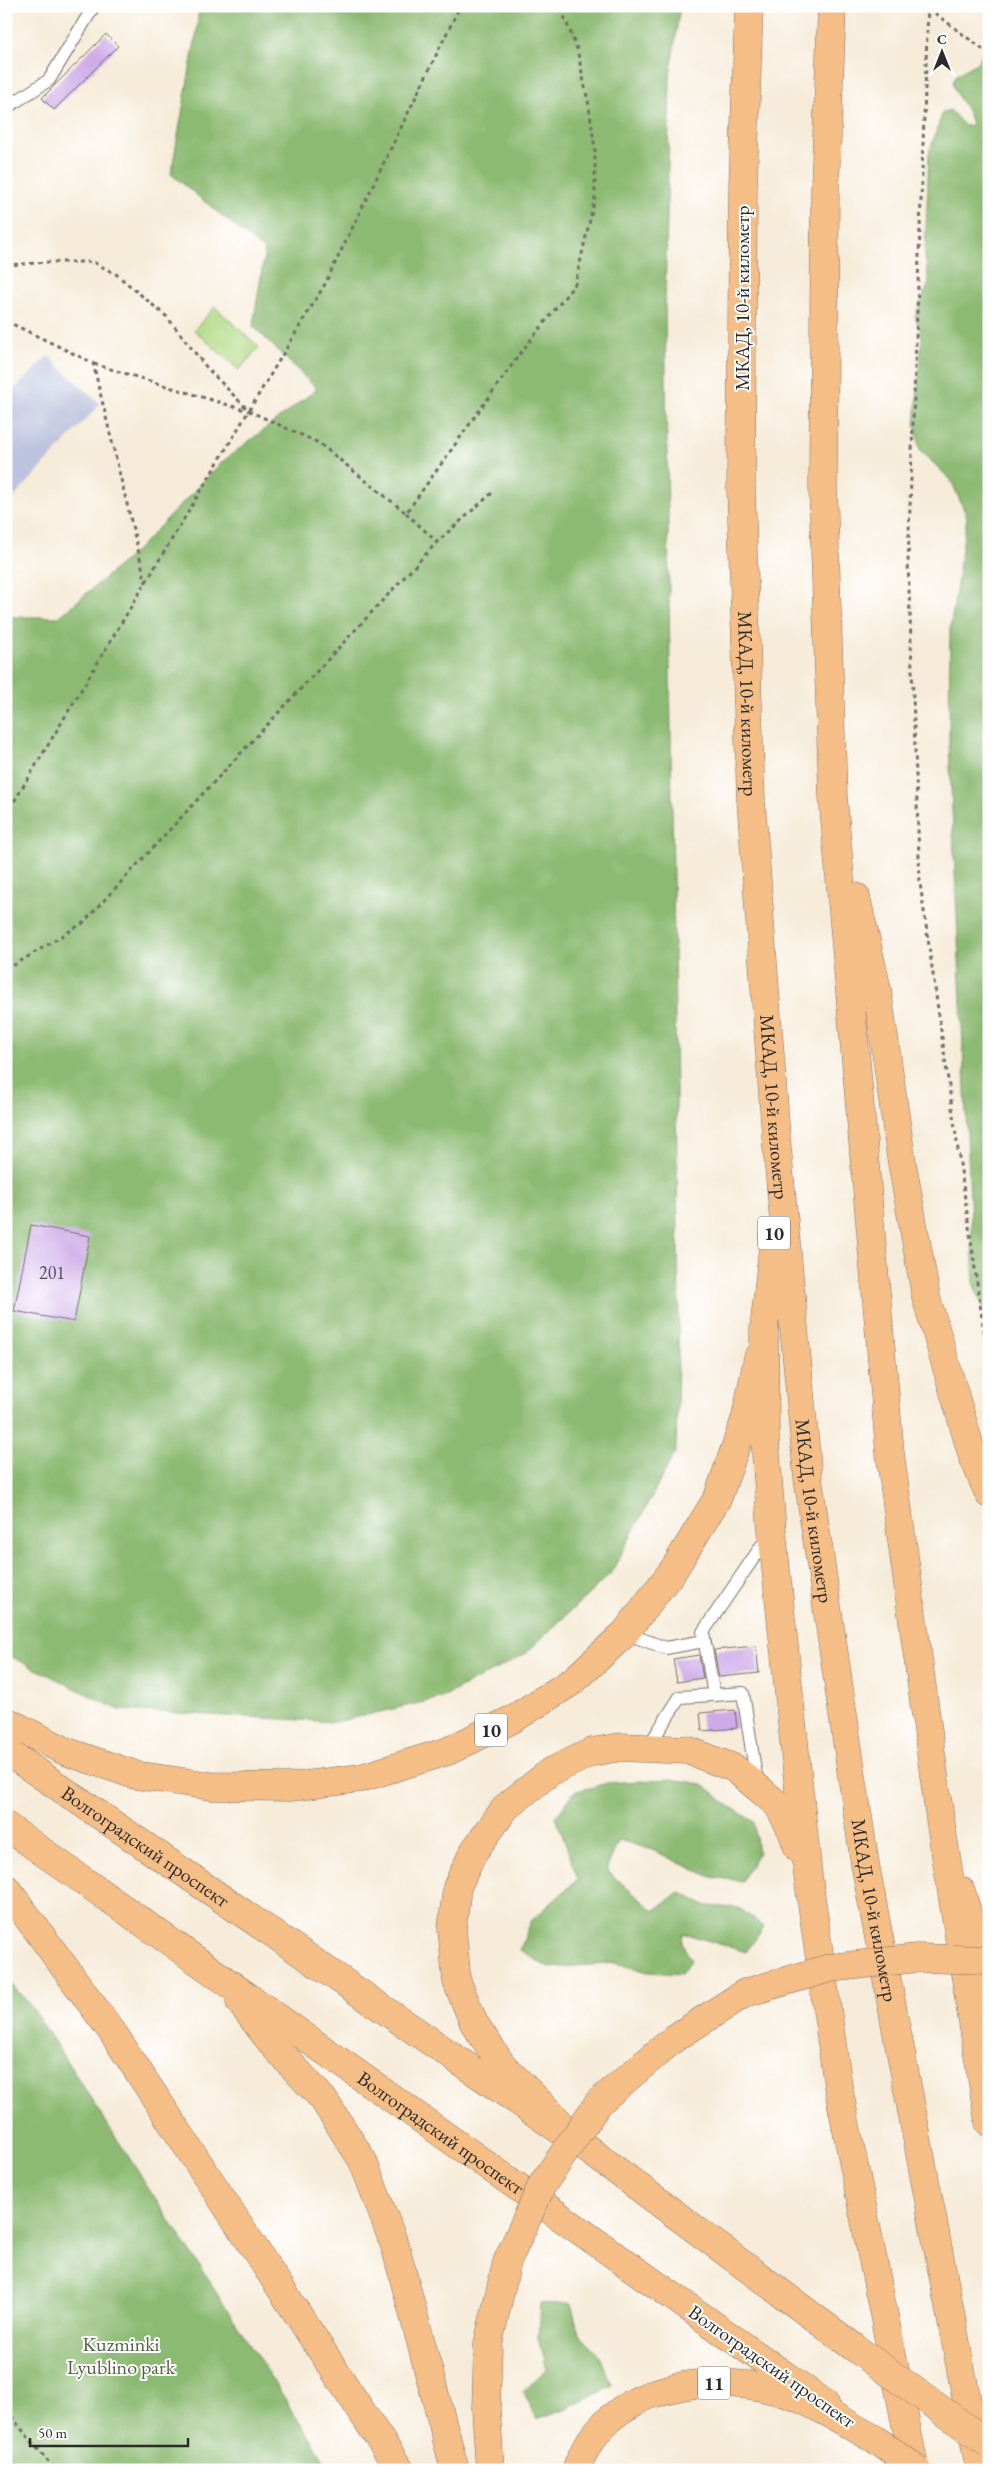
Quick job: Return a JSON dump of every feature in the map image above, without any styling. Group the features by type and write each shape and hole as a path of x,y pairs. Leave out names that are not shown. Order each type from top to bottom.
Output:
{"main road":[{"name":"МКАД, 10-й километр","path":"749,6 743,186 741,488 751,801 776,1136 808,1478 865,1864 943,2286 980,2470"},
{"path":"832,6 825,187 823,487 834,797 890,1453 940,1819 989,2122"},
{"path":"834,797 877,989 900,1157 926,1297 972,1454 989,1494"},
{"name":"10","path":"6,1721 65,1751 135,1775 211,1786 290,1787 361,1778 448,1751 513,1719 573,1681 625,1633 674,1569 718,1497 746,1417 764,1329 774,1236 776,1136"},
{"path":"764,1329 765,1441 772,1531 808,1876 838,2086 916,2470"},
{"path":"808,1876 792,1830 778,1805 734,1768 687,1750 622,1747 592,1752 550,1772 506,1807 474,1851 457,1887 452,1929 457,1982 474,2023 502,2065 582,2145 855,2348 989,2444"},
{"name":"Волгоградский проспект","path":"6,1751 582,2145"},
{"path":"940,1819 989,1985"},
{"name":"Волгоградский проспект","path":"6,1826 875,2439"},
{"path":"6,1888 113,2033 400,2470"},
{"path":"490,2470 486,2409 488,2344 507,2262 542,2185 599,2102 675,2038 745,1993 830,1968 917,1958 989,1960"},
{"path":"222,1979 274,2046 323,2099 363,2161 396,2249 455,2470"},
{"name":"11","path":"576,2470 589,2444 612,2417 641,2398 672,2387 704,2384 755,2386 791,2396 875,2439"},
{"path":"875,2439 916,2470"}],"lane":[{"path":"6,108 49,80 94,6"},
{"path":"714,1695 703,1632 772,1531"},
{"path":"625,1633 666,1648 704,1641"},
{"path":"648,1747 680,1698 744,1693 757,1787"}],"path":[{"path":"6,815 325,284 460,6"},
{"path":"406,513 522,350 575,284 594,198 594,150 589,106 576,49 560,6"},
{"path":"928,7 950,6"},
{"path":"928,7 989,54"},
{"path":"928,7 908,562 920,883 989,1367"},
{"path":"6,266 51,262 93,262 116,274 167,316 207,368 249,411"},
{"path":"6,321 93,364 249,411 319,443 406,513 437,542"},
{"path":"93,364 146,584"},
{"path":"6,970 83,923 437,542 492,493"},
{"path":"6,2410 55,2470"}],"shaded area":[{"path":"48,356 100,404 6,506 6,397"}],"green space":[{"path":"199,6 680,6 670,75 665,306 679,1308 676,1451 611,1573 525,1654 441,1698 336,1722 119,1710 6,1654 6,617 59,617 137,550 222,462 317,389 253,326 265,251 171,174 197,30"},
{"path":"989,36 989,1323 974,1285 949,743 950,630 967,517 951,480 920,450 915,424 922,336 915,316 929,283 925,256 929,153 943,112 950,110 965,126 972,125 971,119 956,92 953,82 958,75 980,59 985,39"},
{"path":"215,307 259,347 239,370 194,330"},
{"path":"671,1779 703,1784 728,1805 754,1822 758,1853 742,1881 711,1877 650,1849 619,1840 606,1870 654,1911 679,1892 707,1906 739,1908 764,1927 746,1952 683,1933 682,1943 691,1960 681,1974 648,1972 616,1963 549,1968 520,1950 531,1921 578,1879 556,1817 574,1792 607,1783"},
{"name":"Kuzminki Lyublino park","path":"6,1979 31,2006 331,2470 6,2470"},
{"path":"571,2303 579,2334 600,2356 612,2385 567,2408 537,2419 523,2391 546,2370 538,2338 540,2304"}],"building":[{"path":"106,34 118,46 54,110 42,98"},
{"path":"31,1225 90,1236 74,1322 14,1311"},
{"path":"756,1646 759,1673 719,1677 714,1650"},
{"path":"699,1655 703,1678 677,1682 673,1659"},
{"path":"735,1710 737,1728 702,1731 700,1713"}]}
